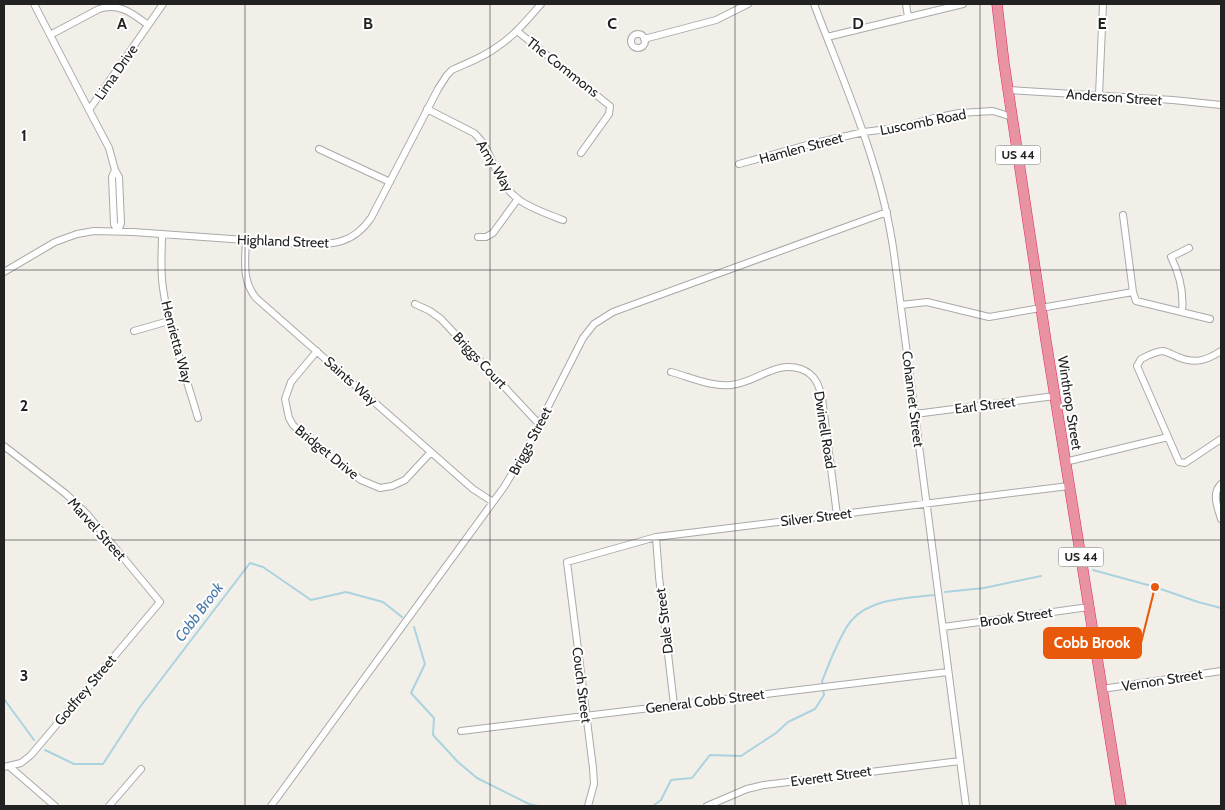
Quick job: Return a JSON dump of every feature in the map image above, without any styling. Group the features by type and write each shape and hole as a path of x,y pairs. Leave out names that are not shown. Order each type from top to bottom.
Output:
{"highway":[{"name":"Winthrop Street","path":"996,4 1041,307 1121,806"}],"street":[{"path":"34,4 88,110"},
{"name":"Lima Drive","path":"118,231 114,224 112,177 115,170 109,148 88,110 163,4"},
{"name":"Highland Street","path":"4,272 50,244 65,238 94,232 118,231 315,245 341,242 355,235 367,224 427,109 442,82 452,70 495,49 518,31 541,4"},
{"path":"644,39 716,20 748,4"},
{"name":"Cohannet Street","path":"814,4 864,132 887,212 901,305 966,806"},
{"path":"906,4 908,17"},
{"path":"827,37 963,4"},
{"path":"1100,96 1103,4"},
{"path":"50,35 106,7 123,8 148,25"},
{"name":"The Commons","path":"518,31 610,106 608,114 581,153"},
{"name":"Anderson Street","path":"1008,90 1221,105"},
{"name":"Amy Way","path":"427,109 465,128 480,138 498,174 518,200 526,206 563,220"},
{"name":"Luscomb Road","path":"864,132 903,127 960,113 992,111 1012,116"},
{"name":"Hamlen Street","path":"739,164 864,132"},
{"path":"318,149 390,182"},
{"path":"478,237 486,237 493,233 518,200"},
{"name":"Briggs Street","path":"271,806 513,474 583,338 594,324 606,315 887,212"},
{"path":"1123,215 1133,292 1136,301 1210,318"},
{"name":"Henrietta Way","path":"162,234 163,288 169,321 198,418"},
{"name":"Saints Way","path":"246,241 245,272 252,292 473,489 493,502"},
{"path":"1182,312 1183,290 1171,257 1189,248"},
{"path":"901,305 927,302 989,317 1133,292"},
{"name":"Briggs Court","path":"414,304 430,311 441,320 539,424"},
{"path":"134,331 169,321"},
{"name":"Bridget Drive","path":"317,351 291,382 285,399 289,418 305,437 361,480 380,488 392,486 405,480 431,452"},
{"path":"1221,351 1210,358 1195,362 1164,351 1143,358 1138,362 1138,371 1178,461 1182,464 1221,439"},
{"name":"Dwinell Road","path":"671,372 712,383 729,385 744,382 780,368 800,369 812,375 819,386 822,398 837,515"},
{"name":"Earl Street","path":"915,414 1056,396"},
{"path":"1066,462 1168,437"},
{"name":"Marvel Street","path":"4,446 66,494 87,514 160,602"},
{"name":"Silver Street","path":"566,562 656,537 1069,486"},
{"path":"1219,487 1216,500 1221,519"},
{"name":"Dale Street","path":"656,537 674,705"},
{"name":"Couch Street","path":"566,562 594,776 592,795 588,806"},
{"name":"Godfrey Street","path":"7,767 21,763 31,755 160,602"},
{"name":"Brook Street","path":"943,627 1089,607"},
{"name":"Vernon Street","path":"1102,689 1221,671"},
{"name":"General Cobb Street","path":"461,731 948,672"},
{"name":"Everett Street","path":"707,806 747,789 764,785 895,767 960,761"},
{"path":"7,767 55,806"},
{"path":"109,806 141,770"}],"waterway":[{"name":"Cobb Brook","path":"45,750 74,764 103,764 140,707 250,563 263,567 311,600 346,592 383,602 402,617"},
{"name":"Cobb Brook","path":"1093,570 1221,608"},
{"name":"Cobb Brook","path":"945,592 984,588 1041,576"},
{"name":"Cobb Brook","path":"823,685 822,681 839,641 851,621 859,613 878,603 890,600 934,595"},
{"name":"Cobb Brook","path":"414,627 425,664 411,693 434,718 433,735 458,762 477,778 529,804 538,806"},
{"name":"Cobb Brook","path":"653,806 661,800 671,780 692,778 710,755 741,756 776,733 788,722 815,709 824,695 823,689"},
{"name":"Cobb Brook","path":"4,699 34,740"}],"place":[{"name":"Cobb Brook","path":"1155,587"}]}
